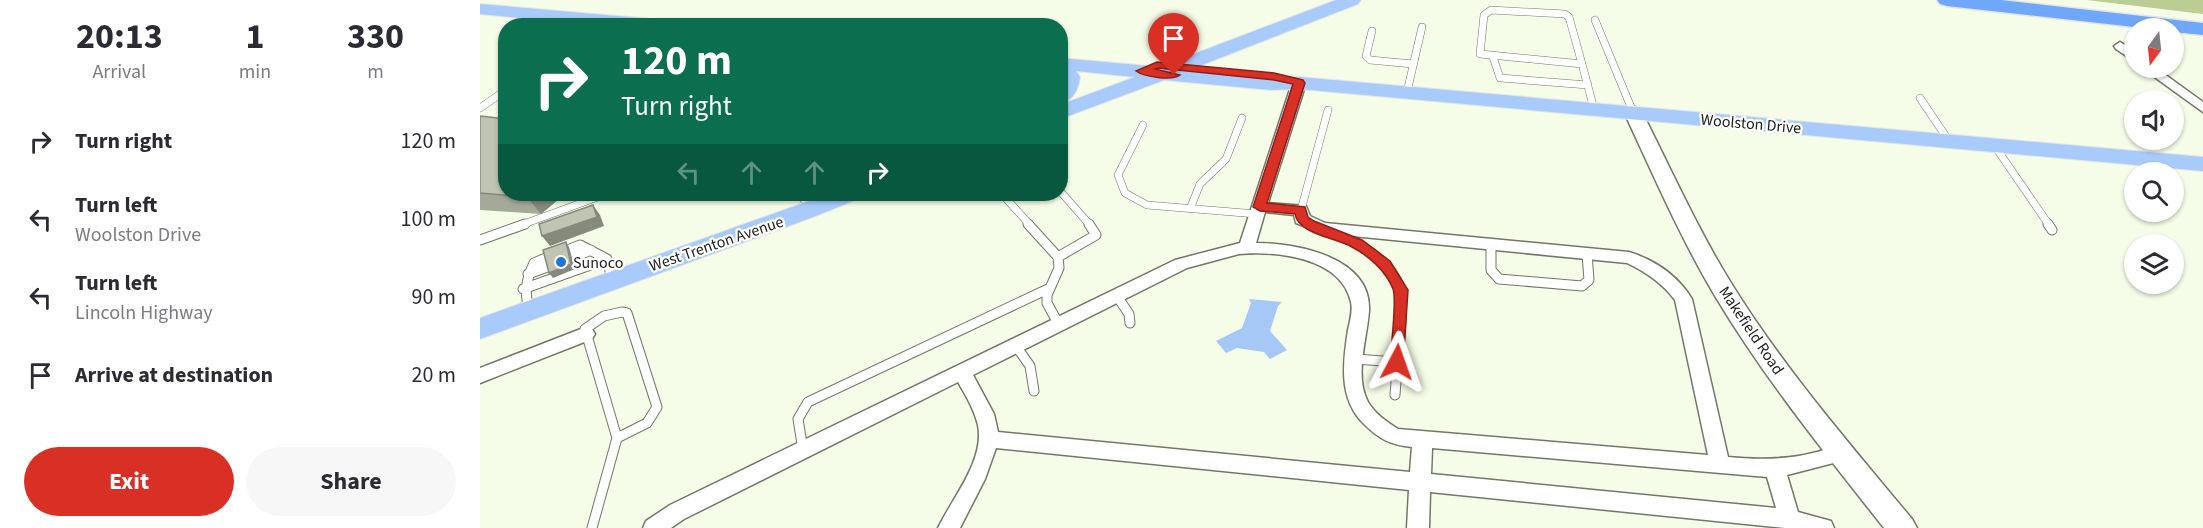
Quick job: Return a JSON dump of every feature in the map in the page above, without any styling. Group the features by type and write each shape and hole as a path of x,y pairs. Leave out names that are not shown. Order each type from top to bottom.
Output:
{"highway":[{"path":"1947,0 2203,29"},
{"path":"2024,0 2203,21"}],"main road":[{"path":"1068,109 1328,0"},
{"path":"1068,97 1256,37 1352,0"},
{"path":"482,11 550,18"},
{"path":"1256,37 1244,48 1241,60 1250,69 1274,76"},
{"path":"1068,57 1159,69"},
{"path":"1068,66 1159,69"},
{"name":"Woolston Drive","path":"1159,69 1274,76 1299,83"},
{"name":"Woolston Drive","path":"1159,69 1271,84 1299,83 1407,92 2203,164"},
{"path":"614,271 798,201"},
{"name":"West Trenton Avenue","path":"480,329 526,300 614,271 729,240 832,201"}],"street":[{"path":"2120,46 2124,49"},
{"path":"2162,78 2203,108"},
{"path":"1246,248 1299,83"},
{"name":"Makefield Road","path":"1633,112 1691,233 1724,291 1795,394 1902,528"},
{"path":"1258,210 1301,210 1302,219 1322,228 1629,258 1647,264 1666,278 1683,299 1720,466"},
{"path":"654,528 677,512 1181,264 1246,248 1311,255 1342,273 1355,288 1360,306 1353,380 1357,403 1371,423 1394,437 1720,466 1775,468 1800,465 1842,453"},
{"path":"480,376 586,334"},
{"path":"949,528 981,461 988,439 988,428 983,411 962,372"},
{"path":"988,439 1789,519 1823,528"},
{"path":"1418,528 1422,441"},
{"path":"1775,468 1789,519"}],"lane":[{"path":"1582,64 1480,54 1486,12 1551,11 1569,17 1582,64 1587,85 1594,109"},
{"path":"1595,20 1633,112"},
{"path":"1407,92 1422,27"},
{"path":"1372,31 1366,57 1370,60 1413,64"},
{"path":"1493,57 1500,78 1587,85"},
{"path":"480,108 498,96"},
{"path":"1920,98 1948,141"},
{"path":"1301,210 1328,110"},
{"path":"1190,209 1204,178 1223,164 1242,118"},
{"path":"1143,125 1118,175 1120,185 1135,200 1147,205 1190,209 1258,210"},
{"path":"1994,145 2052,230"},
{"path":"1058,257 1088,242 1096,235 1068,199"},
{"path":"480,240 587,201"},
{"path":"1008,201 1058,257 1059,267 1045,299 1046,305 1059,325"},
{"path":"1322,228 1372,252 1395,277 1402,299 1395,395"},
{"path":"1491,244 1491,270 1499,279 1582,286 1589,280 1587,254"},
{"path":"571,253 580,246 591,250 614,271"},
{"path":"526,300 528,274 534,263 549,262"},
{"path":"804,450 797,425 797,416 808,402 1050,288"},
{"path":"1117,296 1129,314 1130,323"},
{"path":"592,528 617,438 585,329 593,321 617,311 627,313 657,407 650,421 617,438"},
{"path":"1016,345 1030,366 1034,391"},
{"path":"1355,359 1397,362"}],"green space":[{"path":"2087,0 2203,0 2203,14"}],"water":[{"path":"1249,299 1282,302 1278,306 1270,331 1287,350 1270,359 1264,352 1237,348 1226,353 1216,341 1242,328 1251,303"}],"building":[{"path":"480,116 498,118 498,195 480,193"},
{"path":"593,205 597,217 542,236 539,224"},
{"name":"Sunoco","path":"566,242 571,264 549,273 543,250"}],"place":[{"name":"Sunoco","path":"561,262"}],"route":[{"path":"1174,75 1141,71 1157,65 1274,76 1299,83 1260,207 1301,210 1302,219 1341,235 1372,252 1385,264 1401,290 1397,362"}]}
